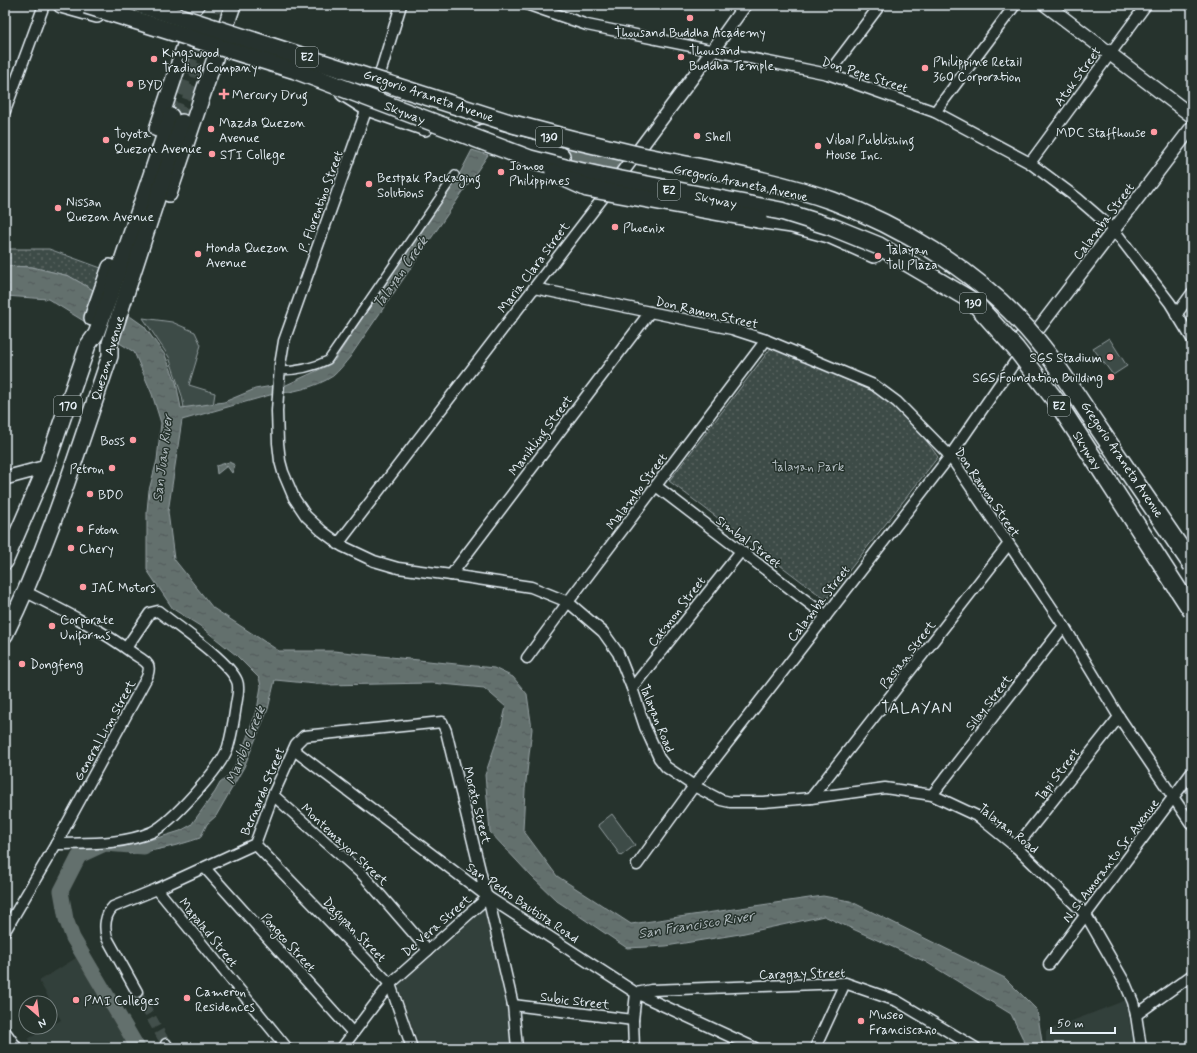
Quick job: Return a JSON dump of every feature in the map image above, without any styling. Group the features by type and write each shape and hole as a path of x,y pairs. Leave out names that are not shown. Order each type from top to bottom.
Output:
{"highway":[{"name":"Skyway","path":"142,5 513,124 568,139 728,173 786,188 832,201 876,219 955,265 992,293 1019,320 1040,343 1192,565"},
{"name":"Skyway","path":"84,7 295,70 530,158 601,176 781,211 832,227 974,302 1016,349 1059,405 1192,611"},
{"path":"332,87 367,88 498,142 622,170 778,202 841,223 878,252"},
{"path":"530,158 556,175 588,188 792,224 829,234 878,252 975,305"},
{"path":"943,254 1030,335 1052,376 1192,585"}],"main road":[{"name":"Gregorio Araneta Avenue","path":"61,5 84,7 217,52 332,87 373,97 475,137"},
{"name":"Gregorio Araneta Avenue","path":"153,5 379,77 549,137 632,159 738,179 817,199 890,225 943,254"},
{"path":"185,15 197,5"},
{"path":"116,300 217,52 233,5"},
{"path":"1046,5 1192,116"},
{"path":"116,300 112,263 186,42 225,28"},
{"name":"Gregorio Araneta Avenue","path":"332,87 367,108 432,130 498,142 553,164 816,216 852,227 926,266 975,305 1013,347 1040,383 1192,615"},
{"name":"Quezon Avenue","path":"5,635 72,470 113,348 116,300 177,119"},
{"name":"Quezon Avenue","path":"5,562 46,467 91,337 116,300"},
{"name":"Gregorio Araneta Avenue","path":"1030,335 1050,351 1192,559"},
{"path":"5,478 46,467"},
{"path":"5,1034 15,1048"}],"street":[{"path":"5,111 44,5"},
{"path":"379,77 401,5"},
{"name":"Don Pepe Street","path":"529,5 587,25 828,74 934,112 1030,163 1077,198 1114,230 1170,303 1192,339"},
{"name":"Maria Clara Street","path":"338,544 618,178 745,5"},
{"path":"828,74 880,5"},
{"path":"934,112 1014,5"},
{"name":"Atok Street","path":"1030,163 1146,5"},
{"name":"P. Florentino Street","path":"278,427 278,385 284,341 367,108"},
{"name":"Calamba Street","path":"1030,335 1114,230 1192,127"},
{"path":"279,371 296,371 305,369 328,360 455,175"},
{"name":"Don Ramon Street","path":"534,288 732,329 766,340 874,385 902,407 950,456 1008,545 1064,626 1119,717 1174,796 1192,825"},
{"path":"1176,315 1192,294"},
{"name":"Manikling Street","path":"451,575 650,312"},
{"name":"Malambo Street","path":"527,658 766,340"},
{"name":"Calamba Street","path":"637,865 694,786 950,456 1019,356"},
{"name":"Talayan Road","path":"278,427 278,443 283,472 294,498 306,516 338,544 356,554 398,568 531,587 568,602 603,632 618,653 645,727 659,758 669,769 694,786 721,800 730,802 763,802 811,798 885,788 932,795 979,817 1016,847 1086,915 1125,983 1133,1002 1141,1048"},
{"name":"Simbal Street","path":"656,486 826,616"},
{"name":"Pasian Street","path":"811,798 1008,545"},
{"name":"Catmon Street","path":"632,688 741,551"},
{"name":"General Lim Street","path":"5,931 56,844 147,677 149,666 146,662 126,648 87,624 24,591"},
{"path":"56,844 112,842 142,836 153,832 170,820 207,780 224,757 228,748 235,715 238,689 237,682 223,663 158,611 150,613 126,648"},
{"name":"Silay Street","path":"932,795 1064,626"},
{"name":"Tapi Street","path":"1016,847 1119,717"},
{"name":"Bernardo Street","path":"137,992 107,938 106,919 110,910 113,906 205,868 254,844 273,795 294,750 304,736 442,722"},
{"name":"Morato Street","path":"442,722 446,731 513,1005 516,1048"},
{"name":"San Pedro Bautista Road","path":"294,750 487,896 636,993 755,1048"},
{"name":"N. S. Amoranto Sr. Avenue","path":"1049,964 1192,772"},
{"name":"Montemayor Street","path":"273,795 363,875 428,950"},
{"name":"Dagupan Street","path":"254,844 390,984 412,1048"},
{"name":"Pongco Street","path":"205,868 353,1033"},
{"name":"Mapalad Street","path":"157,889 287,1048"},
{"name":"De Vera Street","path":"342,1048 390,984 487,896"},
{"path":"1136,1015 1192,974"},
{"path":"815,1048 845,982"},
{"name":"Caragay Street","path":"636,993 659,990 845,982 897,1001 976,1048"},
{"path":"634,1048 633,1020 636,993"},
{"name":"Subic Street","path":"513,1005 633,1020"}],"shaded area":[{"path":"486,907 510,1010 513,1048 420,1048 397,983 408,970 426,961"},
{"name":"PMI Colleges","path":"76,958 132,1048 32,1048 28,1039 35,1035 58,1035 58,1022 61,1020 58,1015 58,995 47,995 39,981"},
{"path":"1126,1000 1134,1048 1046,1048 1046,1031"}],"green space":[{"path":"5,249 49,249 101,268 93,290 69,276 32,267 5,266"},
{"path":"143,318 172,322 195,332 201,345 189,385 215,393 213,406 185,414 182,396 169,357"},
{"name":"SGS Stadium","path":"1109,338 1127,366 1113,375 1093,348"},
{"name":"Talayan Park","path":"774,344 869,387 895,406 915,425 938,457 826,600 669,481"},
{"path":"612,814 635,845 621,856 598,825"}],"water":[{"path":"472,150 488,155 350,357 333,376 319,384 295,391 270,395 182,420 168,512 174,559 213,608 279,651 334,651 494,668 513,677 527,694 532,729 525,790 523,830 557,876 631,924 823,896 850,901 1005,978 1037,1010 1043,1048 1024,1048 1023,1039 1011,1014 926,962 824,916 740,934 666,946 627,948 557,901 531,876 490,832 485,775 501,728 506,707 484,688 432,683 326,685 275,680 268,709 244,767 216,816 207,824 200,838 165,848 129,854 123,844 142,842 164,836 180,831 191,825 220,783 229,776 240,756 257,710 261,686 259,678 236,655 200,626 173,609 147,570 147,511 149,490 157,460 161,423 152,394 134,352 48,299 5,296 5,266 32,267 69,276 93,290 144,326 165,355 176,382 181,408 224,402 255,389 272,386 284,386 327,366 334,361 448,188 460,173"},
{"path":"229,462 235,465 232,473 227,466 217,474 216,466"}],"waterway":[{"name":"Talayan Creek","path":"550,148 619,168"},
{"name":"Mariblo Creek","path":"138,1048 73,938 66,919 61,891 79,856 105,844 144,847"}],"tunnel":[{"path":"171,116 209,5"},
{"path":"182,122 221,5"},
{"path":"137,992 166,1044"}],"place":[{"name":"Thousand Buddha Academy","path":"690,18"},
{"name":"Thousand Buddha Temple","path":"681,57"},
{"name":"Kingswood Trading Company","path":"154,59"},
{"name":"Philippine Retail 360 Corporation","path":"925,68"},
{"name":"BYD","path":"130,84"},
{"name":"Mercury Drug","path":"224,94"},
{"name":"Mazda Quezon Avenue","path":"211,129"},
{"name":"MDC Staffhouse","path":"1154,132"},
{"name":"Shell","path":"697,136"},
{"name":"Toyota Quezon Avenue","path":"106,140"},
{"name":"Vibal Publishing House Inc.","path":"818,146"},
{"name":"STI College","path":"212,154"},
{"name":"Jomoo Philippines","path":"501,172"},
{"name":"Bestpak Packaging Solutions","path":"369,184"},
{"name":"Nissan Quezon Avenue","path":"58,208"},
{"name":"Phoenix","path":"615,227"},
{"name":"Honda Quezon Avenue","path":"198,254"},
{"name":"Talayan Toll Plaza","path":"878,256"},
{"name":"SGS Stadium","path":"1110,357"},
{"name":"SGS Foundation Building","path":"1111,377"},
{"name":"Boss","path":"133,440"},
{"name":"Petron","path":"112,468"},
{"name":"BDO","path":"90,494"},
{"name":"Foton","path":"80,529"},
{"name":"Chery","path":"71,548"},
{"name":"JAC Motors","path":"83,587"},
{"name":"Corporate Uniforms","path":"52,626"},
{"name":"Dongfeng","path":"22,664"},
{"name":"Cameron Residences","path":"187,998"},
{"name":"PMI Colleges","path":"76,1000"},
{"name":"Museo Franciscano","path":"861,1021"}],"district":[{"name":"TALAYAN","path":"917,708"}],"water label":[{"name":"San Juan River","path":"162,458"},
{"name":"San Francisco River","path":"696,924"}]}
